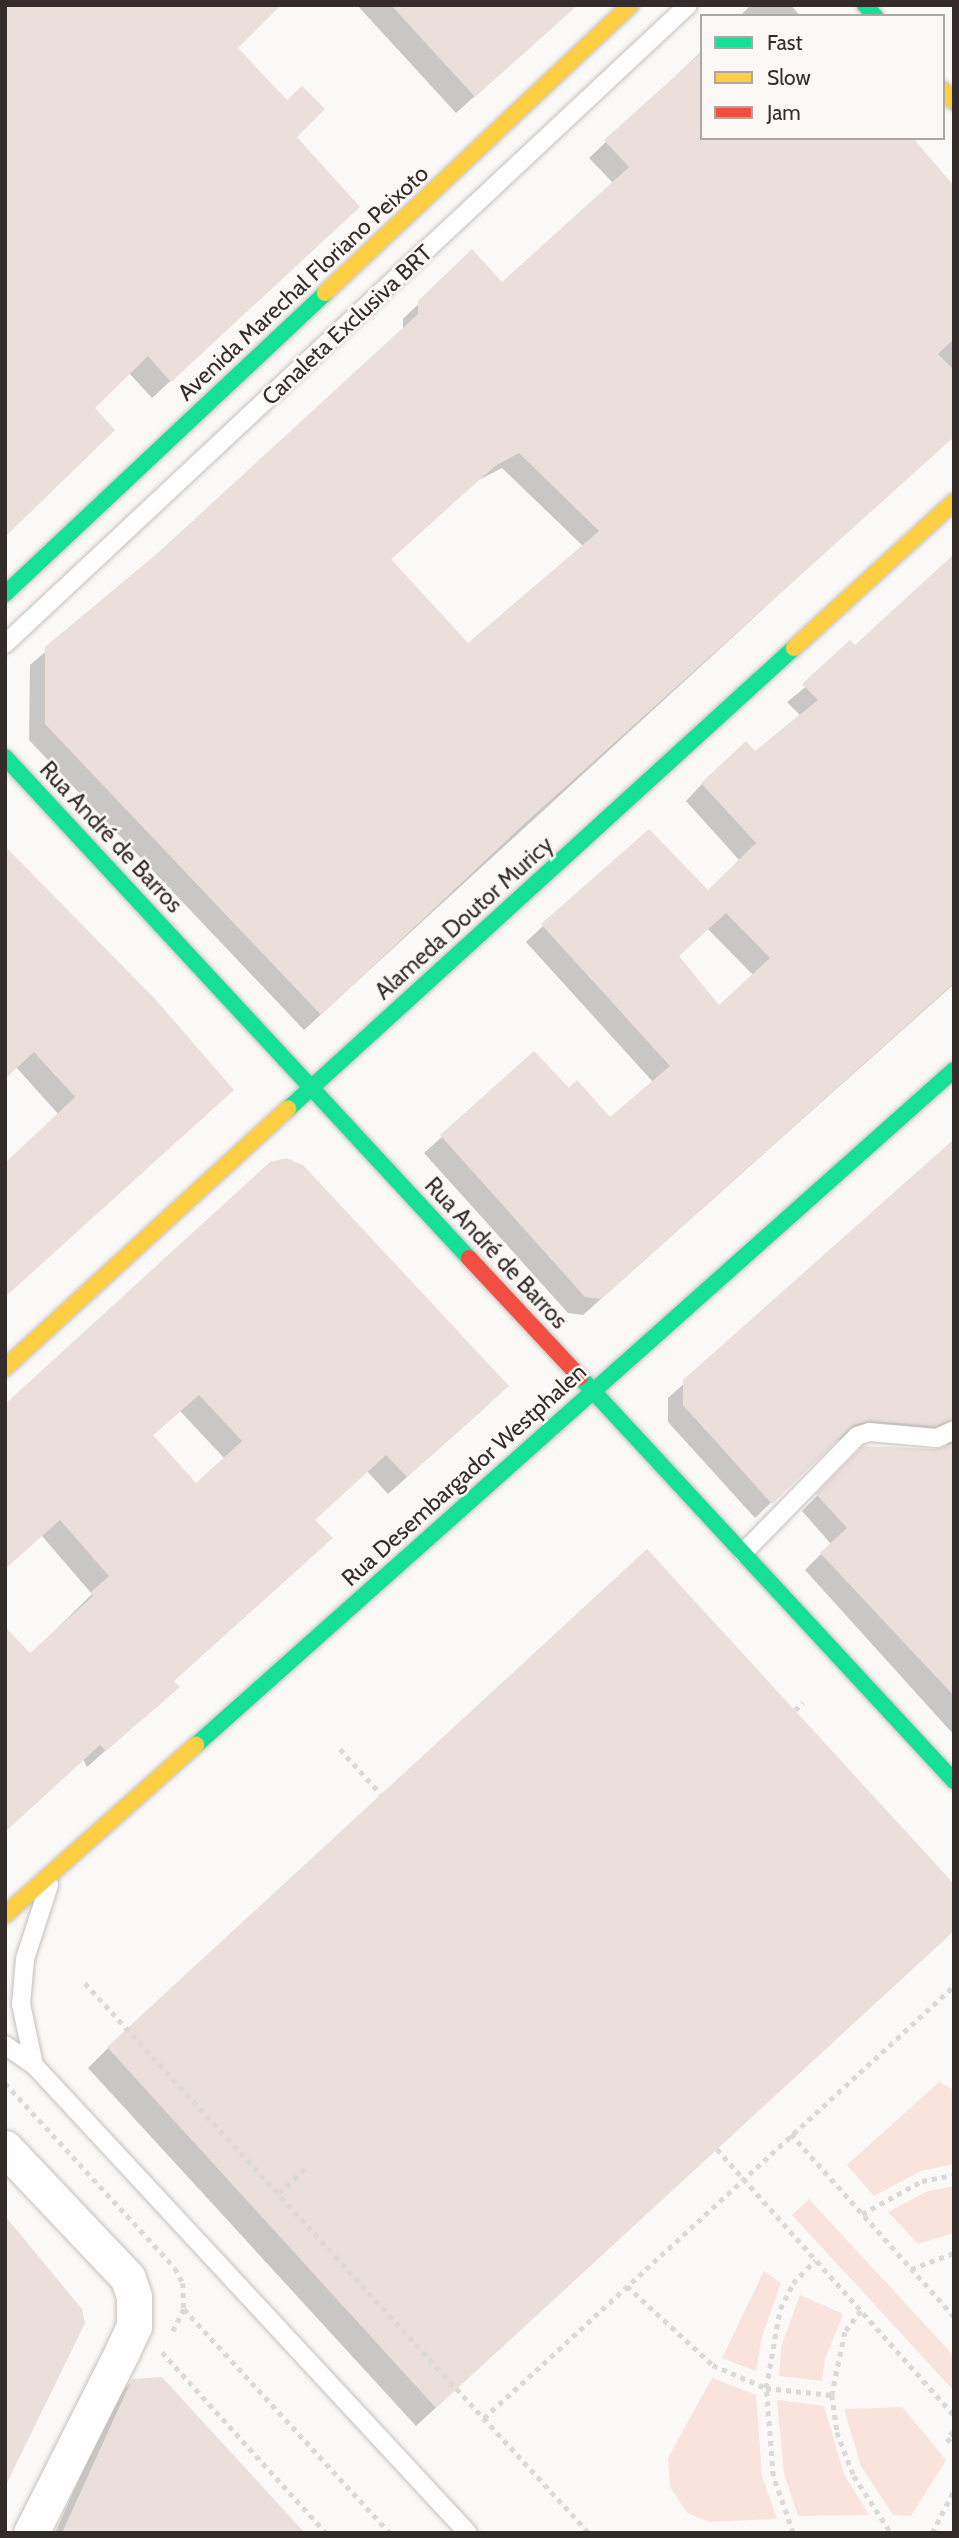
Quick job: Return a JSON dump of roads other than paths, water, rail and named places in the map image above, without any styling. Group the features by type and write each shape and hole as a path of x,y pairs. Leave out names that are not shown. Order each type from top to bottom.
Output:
{"street":[{"name":"Avenida Marechal Floriano Peixoto","path":"5,594 631,5"},
{"name":"Alameda Doutor Muricy","path":"5,1368 954,502"},
{"name":"Rua André de Barros","path":"5,757 954,1781"},
{"name":"Rua Desembargador Westphalen","path":"5,1915 954,1070"},
{"path":"5,2148 128,2278 134,2297 134,2326 31,2533"}],"lane":[{"name":"Canaleta Exclusiva BRT","path":"5,644 688,5"},
{"path":"743,1553 857,1436 869,1432 937,1437 954,1430"},
{"path":"34,2065 21,2004 25,1959 53,1872"},
{"path":"5,2045 34,2065 468,2533"}]}
